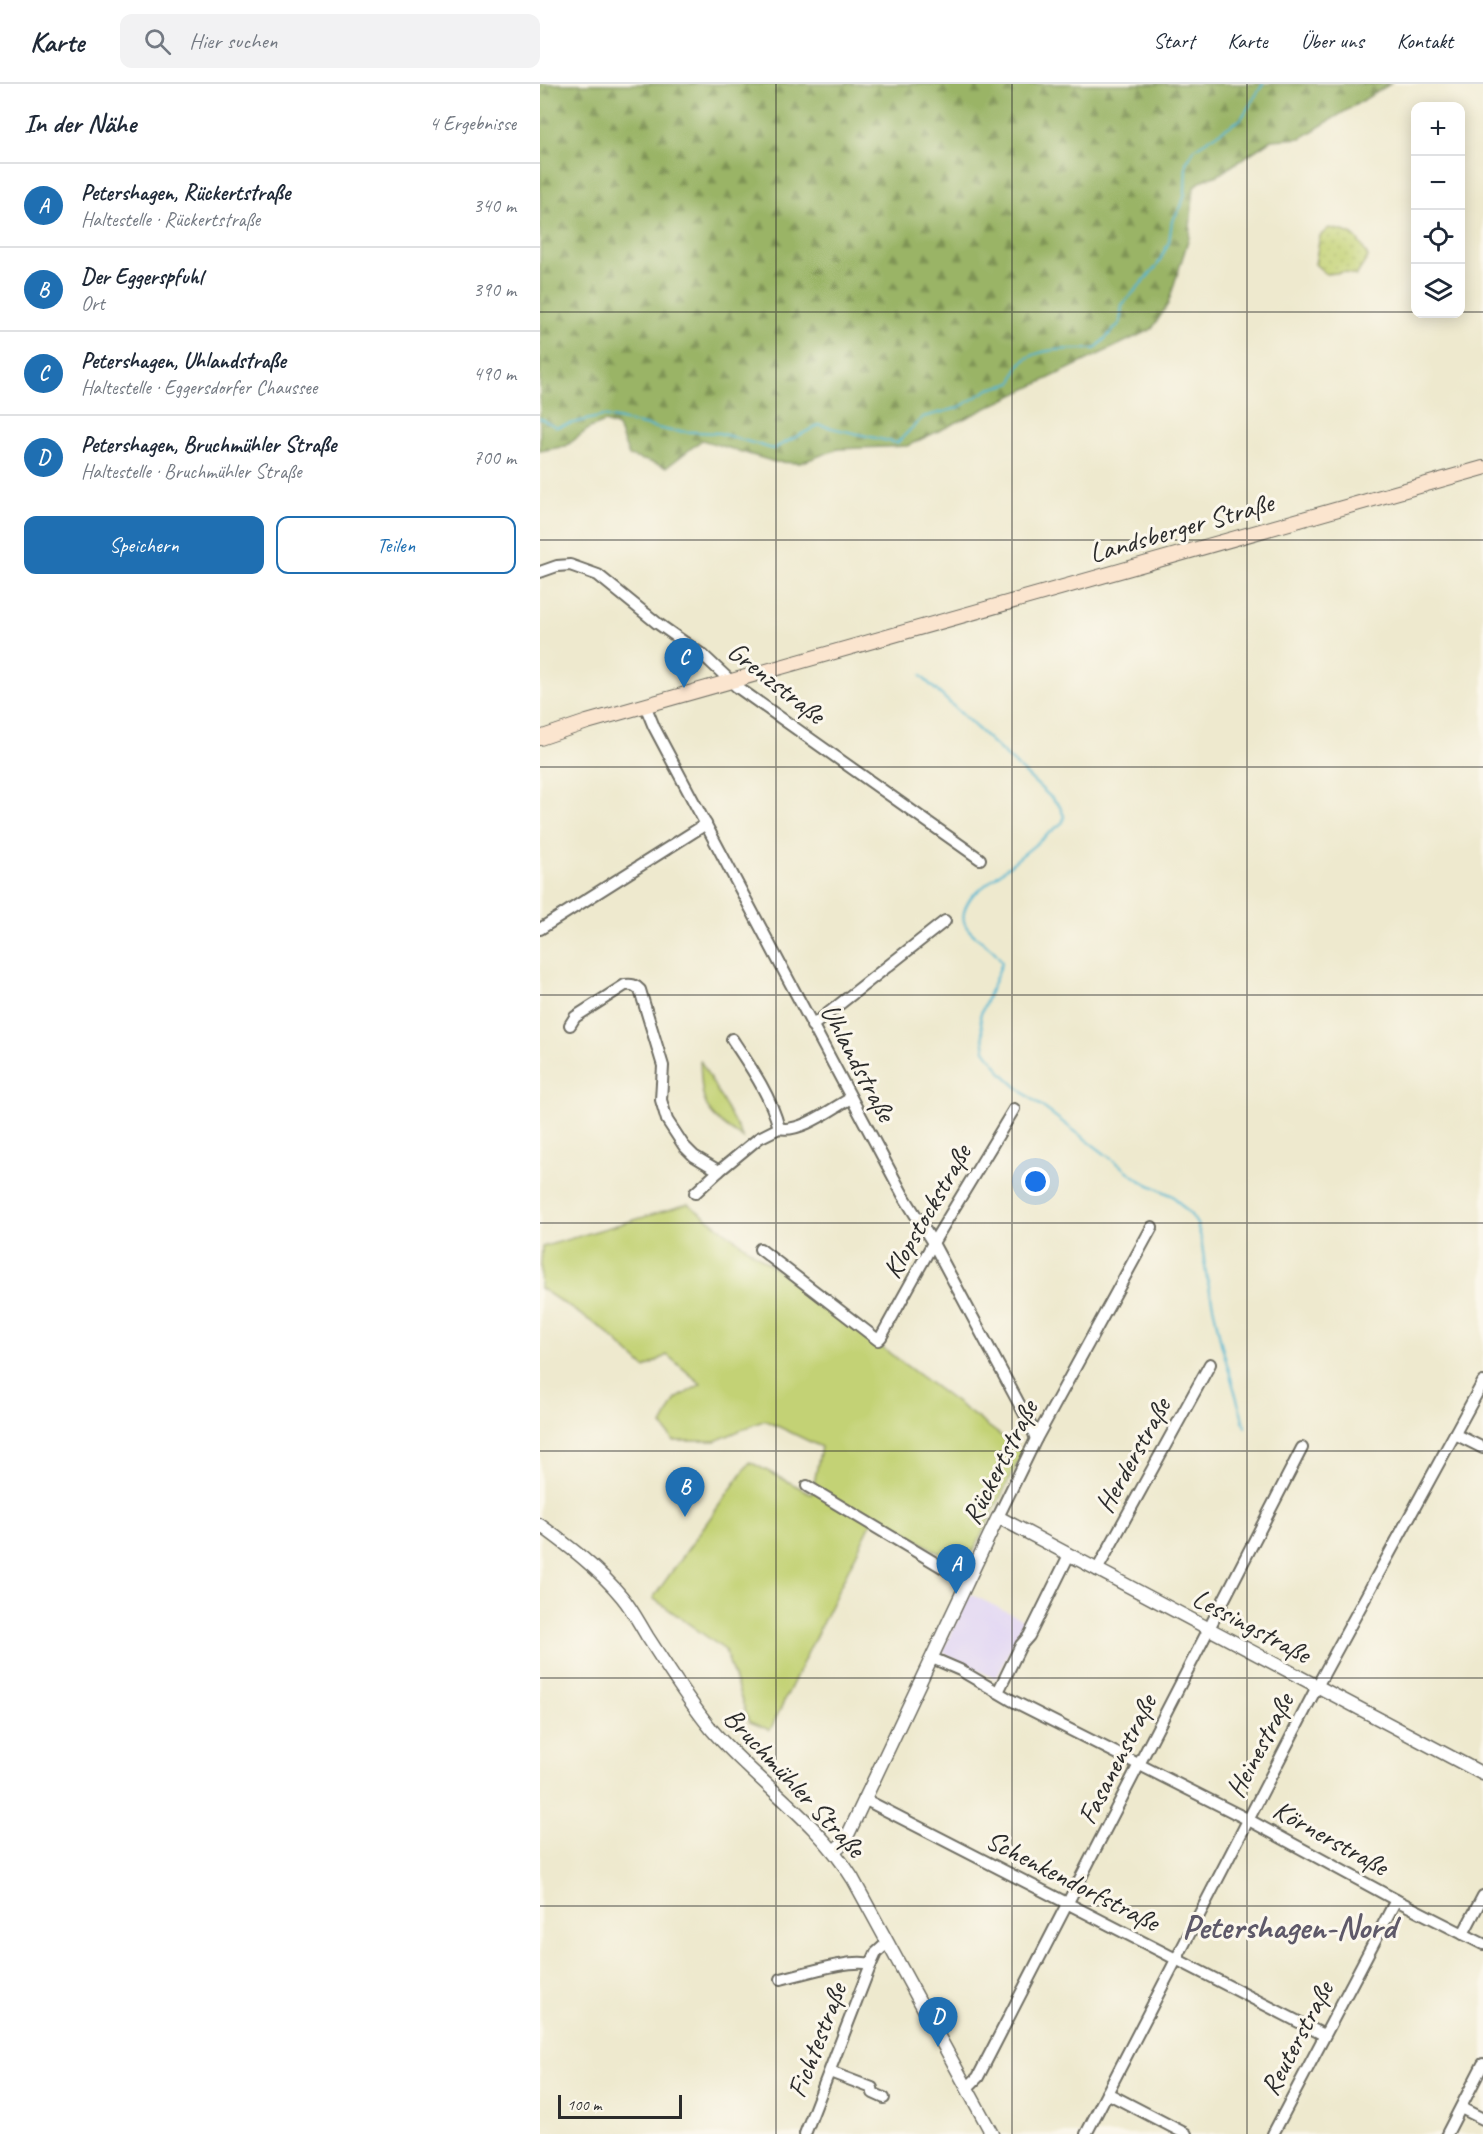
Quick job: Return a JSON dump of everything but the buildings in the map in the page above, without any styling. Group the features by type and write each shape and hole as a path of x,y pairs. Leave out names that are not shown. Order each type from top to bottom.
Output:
{"main road":[{"name":"Landsberger Straße","path":"540,738 645,705 1483,468"}],"street":[{"name":"Grenzstraße","path":"540,572 570,565 598,575 657,623 704,656 731,681 980,859"},
{"name":"Uhlandstraße","path":"645,705 812,1026 903,1195 933,1243 1036,1439"},
{"path":"540,929 706,824"},
{"path":"812,1026 945,921"},
{"path":"570,1025 575,1017 625,985 632,984 640,990 663,1066 661,1100 667,1120 676,1136 694,1156 719,1171"},
{"path":"732,1039 756,1077 779,1128"},
{"path":"695,1193 759,1138 779,1128 787,1131 800,1126 851,1098"},
{"name":"Klopstockstraße","path":"760,1249 878,1340 933,1243 1014,1109"},
{"name":"Rückertstraße","path":"834,1851 845,1840 1036,1439 1152,1227"},
{"name":"Herderstraße","path":"1097,1570 1210,1364"},
{"name":"Heinestraße","path":"1086,2134 1247,1819 1483,1382"},
{"path":"1455,1434 1483,1448"},
{"name":"Fasanenstraße","path":"967,2088 978,2077 1302,1448"},
{"path":"807,1486 967,1582"},
{"name":"Lessingstraße","path":"998,1517 1483,1774"},
{"name":"Bruchmühler Straße","path":"540,1525 597,1569 624,1599 663,1661 713,1730 834,1851 853,1879 992,2134"},
{"path":"998,1692 1069,1555"},
{"name":"Körnerstraße","path":"932,1658 960,1670 1011,1700 1247,1819 1396,1900 1483,1944"},
{"name":"Schenkendorfstraße","path":"864,1799 1324,2036"},
{"path":"1463,1934 1483,1896"},
{"name":"Reuterstraße","path":"1273,2134 1396,1900"},
{"name":"Fichtestraße","path":"805,2134 871,1964 876,1953 887,1943"},
{"name":"Fichtestraße","path":"782,1979 863,1961 871,1964"},
{"path":"1447,2134 1483,2064"},
{"path":"830,2072 872,2088 873,2093 884,2098"},
{"path":"1107,2093 1186,2134"},
{"path":"1461,2108 1483,2119"}],"shaded area":[{"path":"970,1594 1024,1620 996,1679 942,1652"}],"green space":[{"path":"540,84 1390,84 1301,138 1271,140 1218,175 1203,180 1194,187 1189,237 1168,304 1152,329 907,446 838,449 800,463 775,462 702,440 667,467 629,456 618,427 605,422 590,428 566,446 540,451"},
{"path":"1329,228 1349,233 1357,239 1368,257 1356,276 1345,272 1326,274 1315,264 1320,236"},
{"path":"700,1060 743,1138 720,1122 707,1107 702,1088"},
{"path":"688,1204 1023,1452 965,1568 875,1515 770,1730 749,1722 725,1650 653,1598 750,1462 812,1494 821,1447 765,1420 715,1441 673,1441 662,1425 676,1399 701,1384 667,1355 645,1368 603,1329 540,1288 542,1247"}],"waterway":[{"path":"540,418 556,427 603,416 671,431 719,433 773,449 819,425 897,443 923,417 958,408 989,389 1012,383 1019,366 1033,355 1054,350 1095,349 1120,323 1122,305 1157,266 1169,242 1172,221 1181,207 1185,193 1186,163 1195,148 1241,119 1263,84"},
{"path":"921,676 1059,805 1064,816 1063,822 972,896 965,909 963,919 967,927 997,954 1002,963 980,1016 985,1050 1003,1074 1024,1093 1141,1181 1173,1196 1191,1215 1197,1224 1201,1238 1221,1343 1245,1427"}],"place":[{"name":"Petershagen, Uhlandstraße","path":"684,688"},
{"name":"Der Eggerspfuhl","path":"685,1517"},
{"name":"Petershagen, Rückertstraße","path":"956,1594"},
{"name":"Petershagen, Bruchmühler Straße","path":"938,2047"}],"district":[{"name":"Petershagen-Nord","path":"1289,1926"}]}
